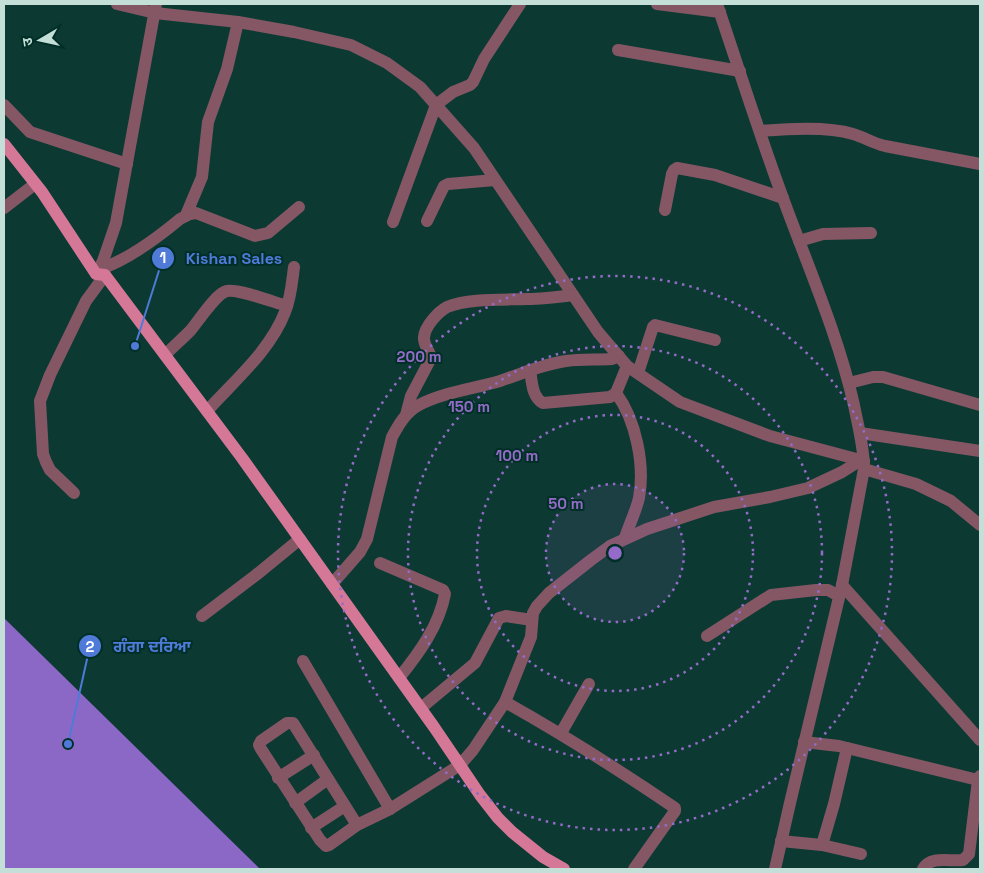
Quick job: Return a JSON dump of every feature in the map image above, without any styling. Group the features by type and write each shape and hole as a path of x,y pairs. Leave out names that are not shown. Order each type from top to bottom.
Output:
{"main road":[{"path":"4,144 99,273 207,411 399,678 480,795 512,832 543,857 564,869"}],"street":[{"path":"117,4 155,8 294,32 351,45 387,63 420,86 474,148 598,332 628,365 680,402 770,436 863,463 916,484 951,501 980,525"},
{"path":"393,222 436,105 453,92 470,85 497,38 520,4"},
{"path":"657,4 718,8 783,198 835,338 860,433 863,463 840,591 776,869"},
{"path":"74,493 50,470 43,454 40,401 50,375 99,273 116,223 155,8"},
{"path":"186,216 202,177 208,122 227,68 238,22"},
{"path":"618,50 740,72"},
{"path":"4,105 30,132 128,164"},
{"path":"760,130 805,129 853,134 872,143 980,164"},
{"path":"665,210 672,174 677,168 715,175 783,198"},
{"path":"427,221 444,186 448,184 495,180"},
{"path":"4,208 35,184"},
{"path":"99,273 125,259 186,216 196,213 255,236 268,233 299,207"},
{"path":"799,241 823,234 871,233"},
{"path":"207,411 265,346 277,329 287,306 294,267"},
{"path":"165,355 190,331 215,300 225,291 246,294 287,306"},
{"path":"406,415 411,396 431,358 424,342 425,333 438,314 444,309 460,304 493,300 574,295"},
{"path":"530,370 534,393 540,402 610,397 616,393 628,365 655,325 715,340"},
{"path":"332,584 360,552 367,539 392,437 398,424 418,406 441,396 498,381 549,364 566,361 601,360 628,365"},
{"path":"848,383 873,377 883,377 980,405"},
{"path":"616,393 624,404 629,418 638,449 641,468 638,500 625,538"},
{"path":"860,433 980,451"},
{"path":"357,825 293,723 287,723 261,740 261,749 278,778 311,828 326,846 357,825 390,809 460,766 505,702 531,637 532,620 537,606 591,560 625,538 648,529 714,507 808,488 863,463"},
{"path":"202,616 300,539"},
{"path":"380,563 443,590 445,594 423,648 399,678"},
{"path":"707,636 771,595 816,590 840,591 980,740"},
{"path":"420,708 475,663 499,618 506,616 532,620"},
{"path":"304,661 390,809"},
{"path":"561,733 589,684"},
{"path":"505,702 561,733 617,768 674,808 675,811 634,869"},
{"path":"804,742 847,748 979,778 975,856 963,860 940,860 925,865 923,869"},
{"path":"822,845 847,748"},
{"path":"278,778 314,755"},
{"path":"295,803 328,778"},
{"path":"311,828 345,806"},
{"path":"781,841 822,845 861,854"}],"shaded area":[{"path":"4,618 260,869 4,869"}],"place":[{"name":"Kishan Sales","path":"135,346"},
{"name":"ਗੰਗਾ ਦਰਿਆ","path":"68,744"}]}
